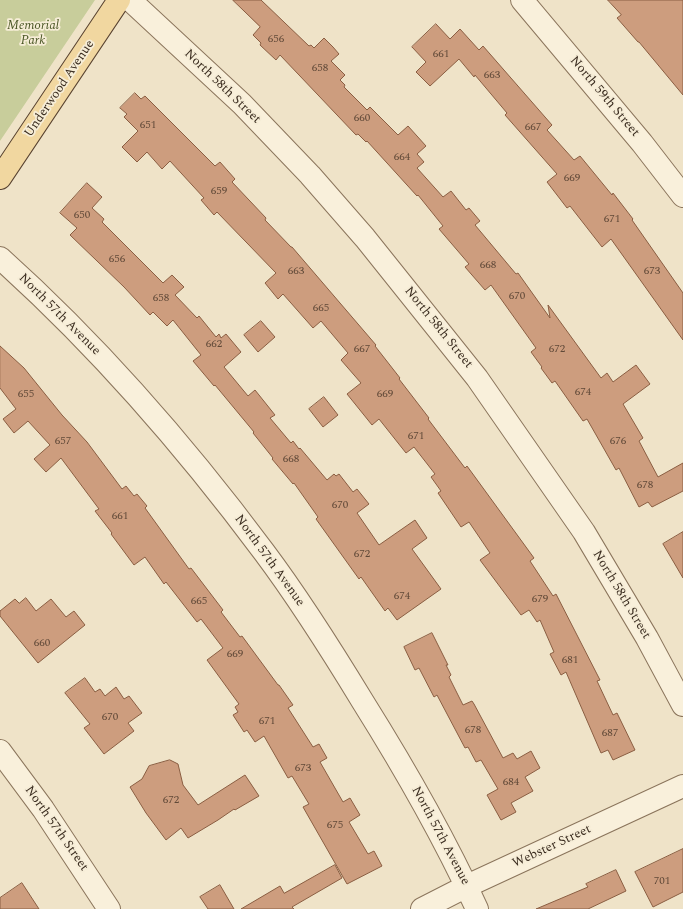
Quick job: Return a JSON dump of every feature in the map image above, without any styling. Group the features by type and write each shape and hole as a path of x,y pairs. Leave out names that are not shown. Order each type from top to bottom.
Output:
{"main road":[{"name":"Underwood Avenue","path":"0,178 119,0"}],"street":[{"name":"North 58th Street","path":"130,0 242,104 310,175 365,238 478,378 584,532 647,638 683,706"},
{"name":"North 59th Street","path":"522,0 642,143 683,196"},
{"name":"North 57th Avenue","path":"0,258 36,290 127,385 196,466 264,552 326,641 399,759 467,886 477,909"},
{"name":"North 57th Street","path":"0,751 48,816 109,909"},
{"name":"Webster Street","path":"422,909 467,886 683,786"}],"green space":[{"name":"Memorial Park","path":"0,0 95,0 0,141"}],"building":[{"path":"233,0 261,0 309,46 311,45 314,48 324,38 333,47 339,54 331,61 345,75 340,80 345,85 344,87 367,110 370,107 398,135 408,126 426,146 417,154 424,162 417,168 443,197 451,191 466,210 469,208 480,221 475,225 516,274 518,273 550,318 548,305 601,378 607,373 613,382 636,365 650,384 623,404 643,438 639,441 658,477 683,463 683,491 652,507 648,502 639,507 619,468 616,470 587,419 583,421 555,381 552,383 541,368 542,367 531,352 536,348 491,285 485,290 465,267 469,264 439,229 443,226 418,195 417,196 367,141 366,142 358,134 356,135 280,55 276,60 260,45 261,43 253,35 260,27"},
{"path":"608,0 683,0 683,95 617,18 621,15"},
{"path":"436,24 450,39 460,29 479,50 483,46 552,125 547,130 574,160 580,156 612,195 613,193 633,219 632,220 683,293 683,340 611,239 602,247 570,206 567,208 547,182 557,174 505,115 507,113 475,75 474,77 459,59 430,86 416,72 426,62 412,47"},
{"path":"135,93 141,99 145,96 215,166 220,162 235,179 232,182 266,218 265,220 292,247 376,345 375,346 429,418 428,419 465,468 467,466 534,558 530,561 553,596 556,594 600,680 597,681 613,715 617,713 635,750 613,760 608,750 601,753 566,672 561,675 550,654 554,652 540,620 537,622 529,610 521,615 480,560 490,553 469,522 461,527 438,493 441,491 431,477 435,474 414,447 406,453 379,419 372,425 347,394 361,383 341,360 348,353 321,321 313,328 283,294 278,299 265,283 276,273 217,212 214,215 201,200 204,198 170,161 162,169 147,152 137,162 122,147 138,131 124,117 127,114 120,108"},
{"path":"87,183 102,197 92,208 104,219 102,222 163,283 172,275 184,287 175,295 197,318 199,316 216,337 219,334 221,338 226,334 241,352 224,367 248,396 255,390 275,415 270,418 291,443 293,441 299,449 300,448 327,480 334,474 336,476 339,474 353,492 357,489 369,504 357,513 379,545 415,520 427,538 412,549 441,589 397,620 388,608 385,611 361,577 359,579 316,519 318,517 294,483 293,484 272,459 273,458 253,433 254,432 193,361 201,355 173,320 167,326 153,312 150,315 124,287 70,235 77,228 60,213"},
{"path":"261,321 275,337 258,352 244,335"},
{"path":"0,346 24,368 62,415 87,442 122,489 126,486 134,496 137,494 147,506 145,508 189,569 191,568 223,610 221,612 240,637 242,636 279,685 293,705 288,708 313,747 319,744 327,758 320,762 343,802 350,798 360,815 349,822 368,854 374,851 382,866 347,884 303,807 309,804 292,776 288,778 264,736 255,742 247,730 244,732 233,715 238,712 235,707 239,704 207,660 223,648 201,619 197,622 166,582 164,584 145,557 134,565 95,511 99,509 61,458 46,472 34,459 50,445 28,421 14,433 3,419 16,409 0,388"},
{"path":"324,397 338,415 323,427 309,409"},
{"path":"683,532 683,578 663,544"},
{"path":"26,598 36,611 51,599 66,617 74,611 85,625 38,663 0,616 0,611 15,599 19,603"},
{"path":"432,633 448,665 446,665 451,675 449,677 463,705 472,701 503,758 513,753 517,759 531,751 540,768 525,777 533,791 511,803 516,812 501,820 487,795 498,789 481,760 476,762 468,747 465,748 437,695 434,697 419,668 415,670 404,647"},
{"path":"85,678 95,692 100,689 105,696 116,687 124,699 129,696 142,713 128,723 134,731 104,754 84,728 90,724 65,693"},
{"path":"170,760 178,764 183,785 198,805 245,775 259,796 235,810 234,809 188,838 181,828 166,840 146,813 130,787 142,779 149,766"},
{"path":"683,849 683,892 653,907 635,872"},
{"path":"335,865 342,878 292,907 294,909 241,909 280,886 284,893"},
{"path":"616,870 626,891 588,909 536,909 588,887 586,884"},
{"path":"22,883 39,909 0,909 0,898"},
{"path":"220,885 234,909 208,909 200,897"}]}
